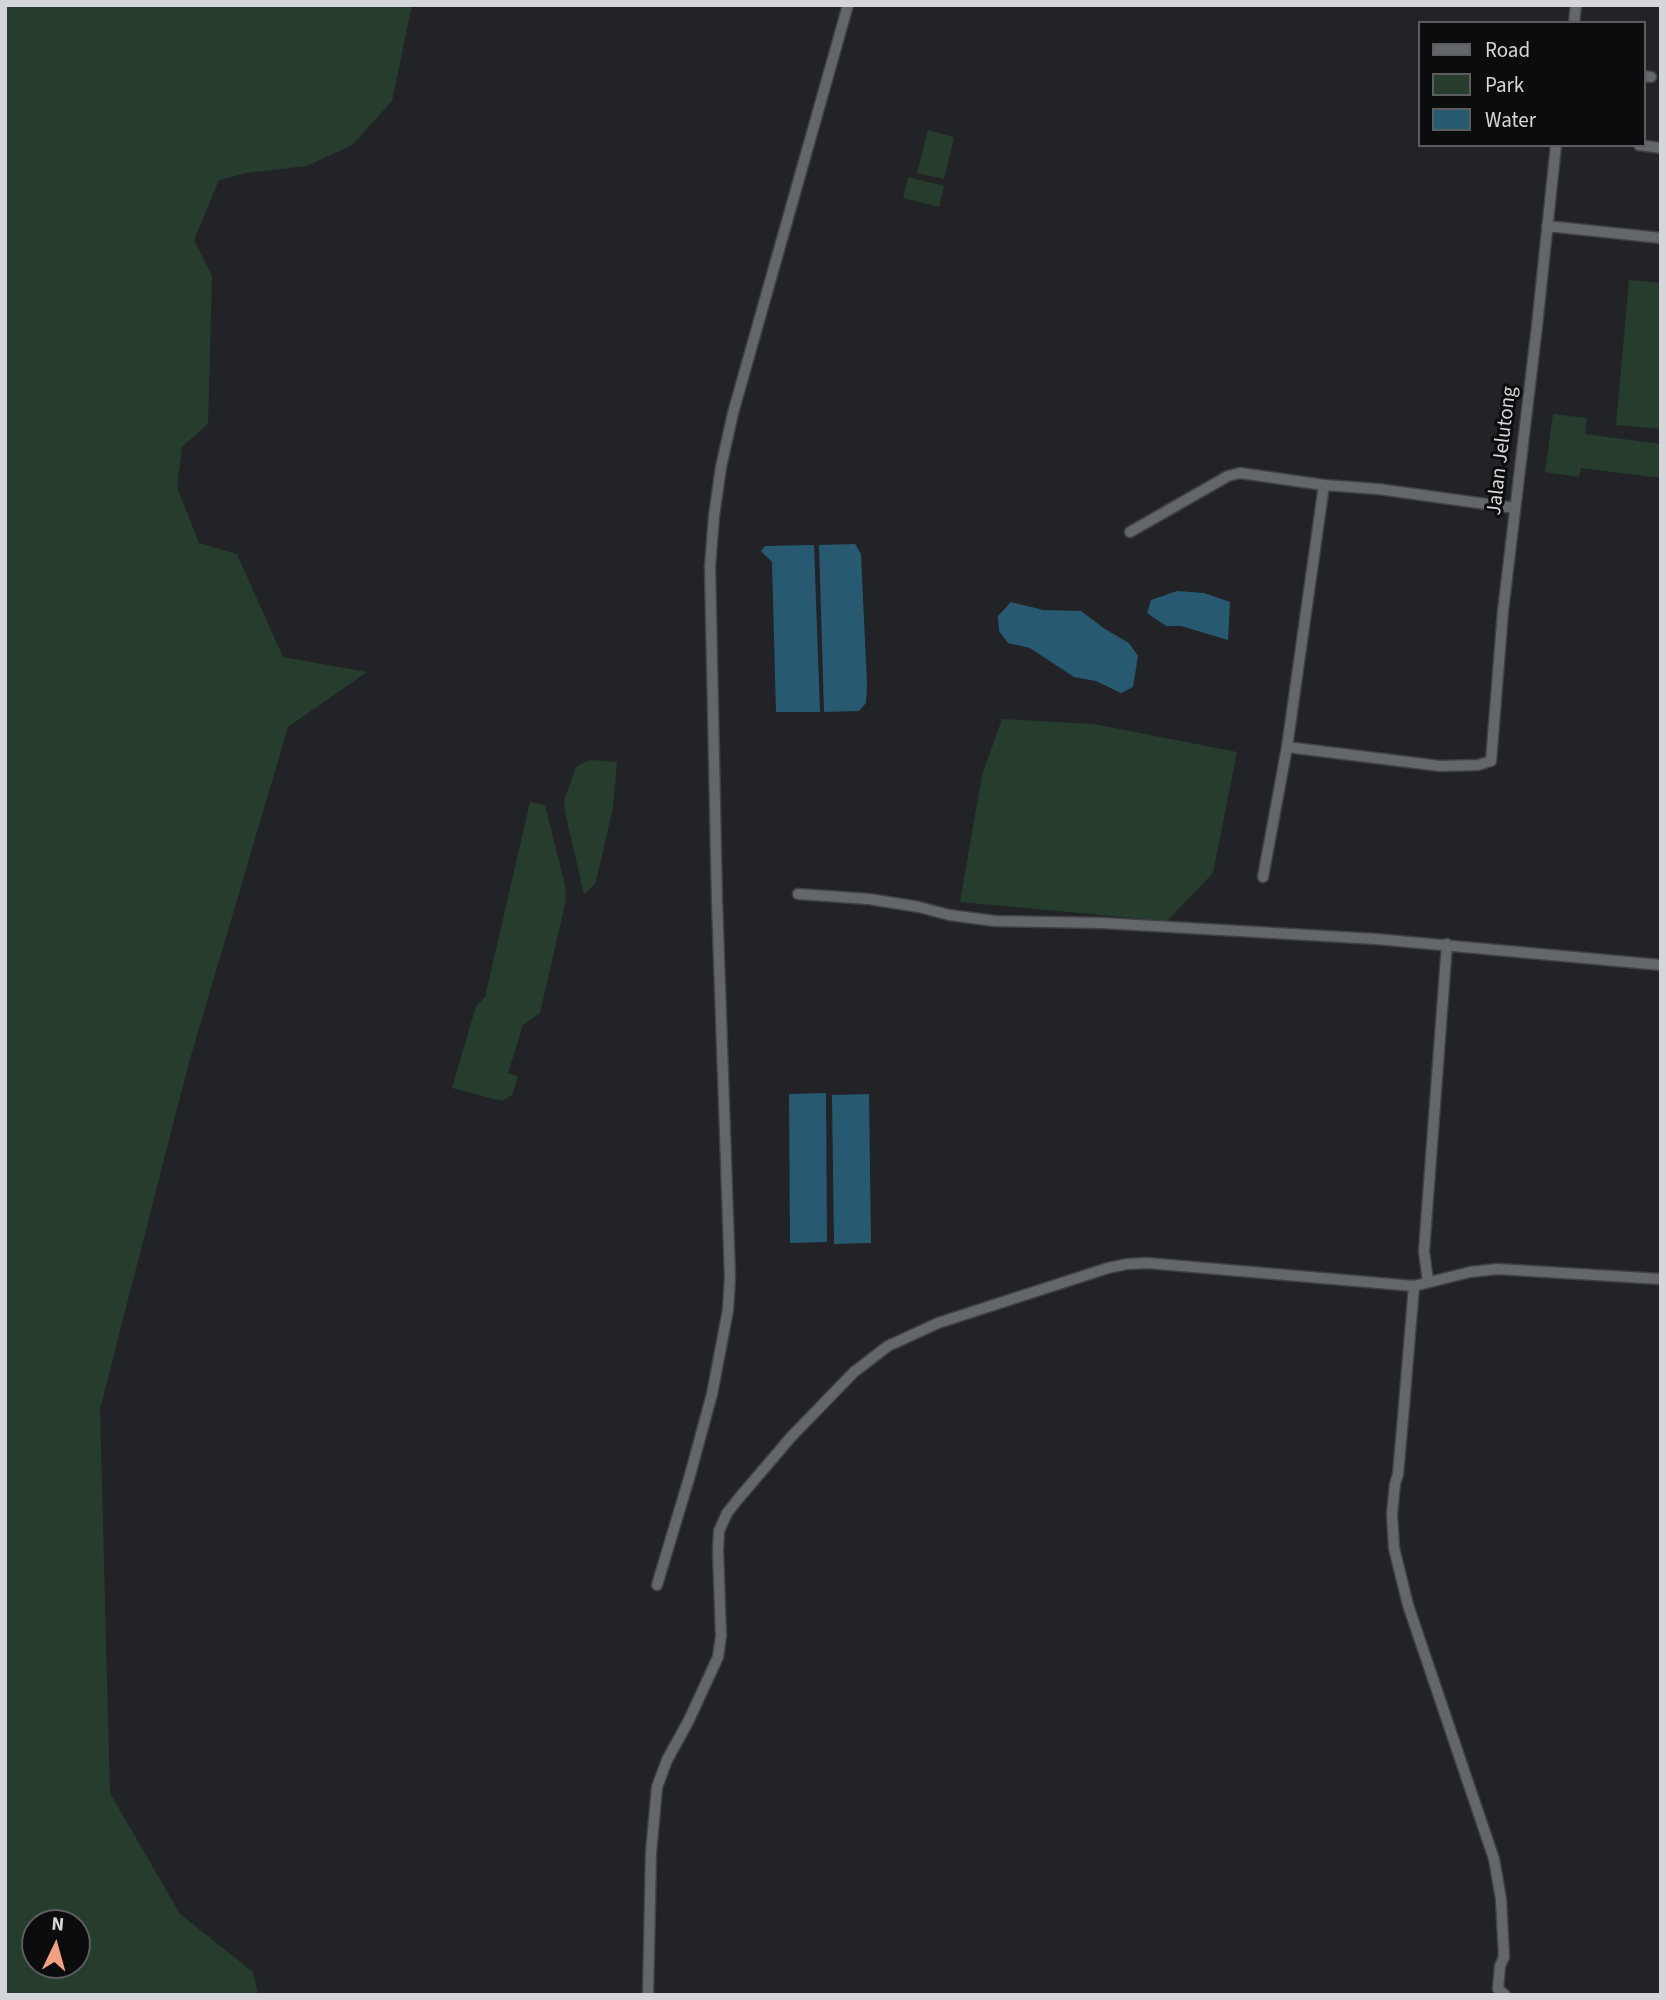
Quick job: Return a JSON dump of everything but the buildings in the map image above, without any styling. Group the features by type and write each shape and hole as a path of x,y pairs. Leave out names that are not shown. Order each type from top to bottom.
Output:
{"street":[{"path":"657,1585 712,1394 728,1310 730,1277 717,901 710,580 714,516 733,413 848,5"},
{"name":"Jalan Jelutong","path":"1287,747 1440,766 1465,766 1491,761 1503,611 1556,147"},
{"path":"1547,226 1661,238"},
{"path":"1130,532 1228,476 1251,474 1515,508"},
{"path":"1263,877 1287,747 1324,485"},
{"path":"798,894 869,899 995,921 1102,923 1447,944 1650,964"},
{"path":"1428,1282 1424,1251 1447,944"},
{"path":"648,1995 651,1853 657,1787 667,1760 694,1711 718,1657 721,1636 719,1531 727,1513 791,1437 853,1372 888,1346 938,1322 1127,1264 1147,1263 1414,1286 1470,1272 1497,1269 1661,1279"},
{"path":"1414,1286 1405,1404 1393,1504 1394,1548 1408,1605 1494,1859 1501,1899 1504,1957 1500,1966 1498,1989 1505,1995"}],"green space":[{"path":"5,5 412,5 392,101 352,145 307,166 246,173 219,180 194,240 212,276 208,424 182,447 177,487 199,543 237,554 283,657 367,672 288,727 188,1066 100,1409 110,1793 180,1914 253,1972 258,1995 5,1995"},
{"path":"928,130 954,137 944,179 917,173"},
{"path":"908,177 944,186 939,207 903,198"},
{"path":"1629,280 1661,283 1661,429 1616,425"},
{"path":"1553,414 1587,418 1585,434 1661,444 1661,478 1581,468 1579,477 1545,472"},
{"path":"1002,719 1094,724 1237,752 1213,873 1167,921 960,902 982,775"},
{"path":"592,760 617,762 613,807 595,884 584,894 564,801 576,767"},
{"path":"530,802 545,805 565,885 566,900 540,1013 523,1025 508,1073 518,1076 512,1095 502,1101 452,1088 476,1006 485,997"}],"water":[{"path":"855,544 861,554 866,703 859,711 824,712 819,545"},
{"path":"814,545 820,712 776,712 772,562 761,551 765,546"},
{"path":"1177,591 1204,593 1230,602 1228,640 1181,626 1166,626 1147,613 1151,600"},
{"path":"1011,602 1043,610 1081,611 1129,643 1138,656 1133,687 1121,693 1096,681 1074,677 1030,648 1008,643 999,631 998,616"},
{"path":"826,1093 827,1242 790,1243 789,1094"},
{"path":"869,1094 871,1243 834,1244 832,1095"}]}
